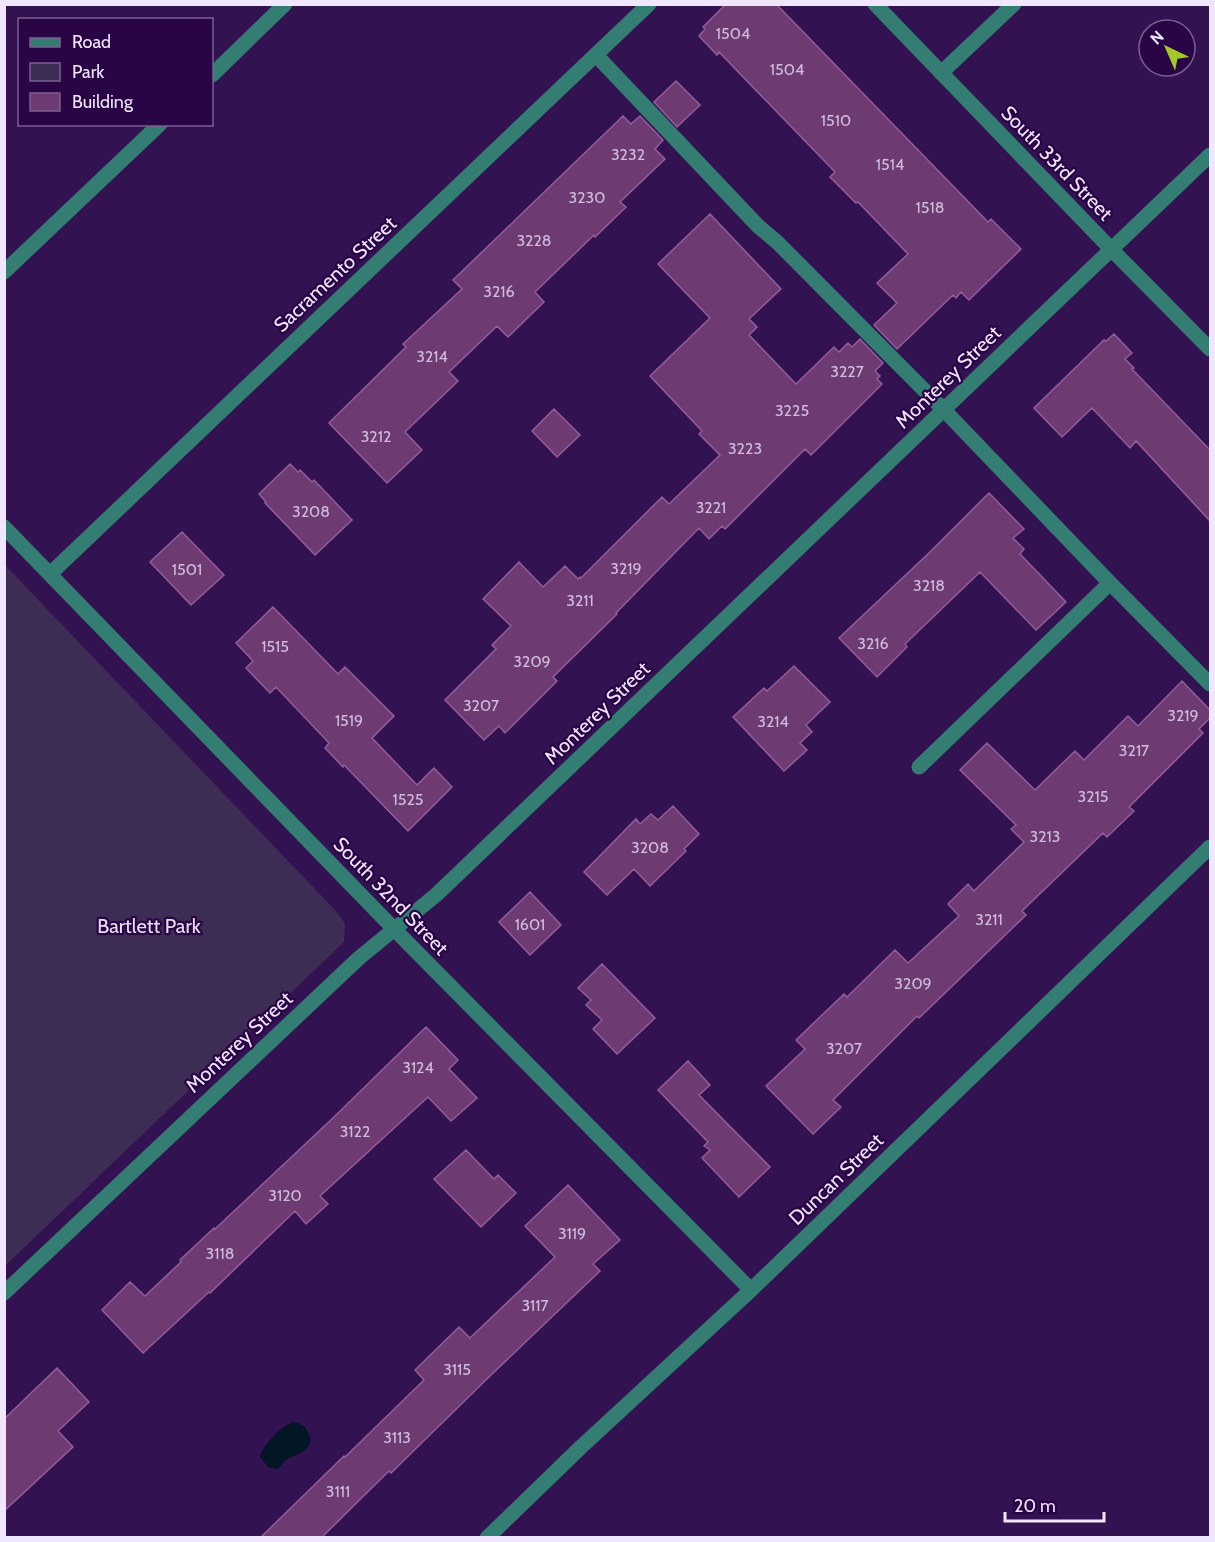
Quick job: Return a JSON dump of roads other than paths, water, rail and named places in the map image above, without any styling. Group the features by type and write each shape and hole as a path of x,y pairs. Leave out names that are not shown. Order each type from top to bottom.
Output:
{"street":[{"path":"213,74 285,4"},
{"name":"Sacramento Street","path":"50,574 650,4"},
{"name":"South 33rd Street","path":"875,4 1210,349"},
{"path":"941,74 1014,4"},
{"path":"596,55 758,226 777,242 944,410 1210,684"},
{"path":"4,272 158,126"},
{"name":"Monterey Street","path":"4,1293 359,958 452,880 1210,155"},
{"name":"South 32nd Street","path":"4,527 394,930 751,1290"},
{"path":"919,767 1110,583"},
{"name":"Duncan Street","path":"487,1538 581,1447 751,1290 1210,847"}],"water":[{"path":"293,1422 302,1425 307,1430 310,1438 309,1446 306,1450 287,1459 278,1469 269,1468 260,1457 262,1453 268,1442 278,1432"}],"park label":[{"name":"Bartlett Park","path":"149,926"}]}
